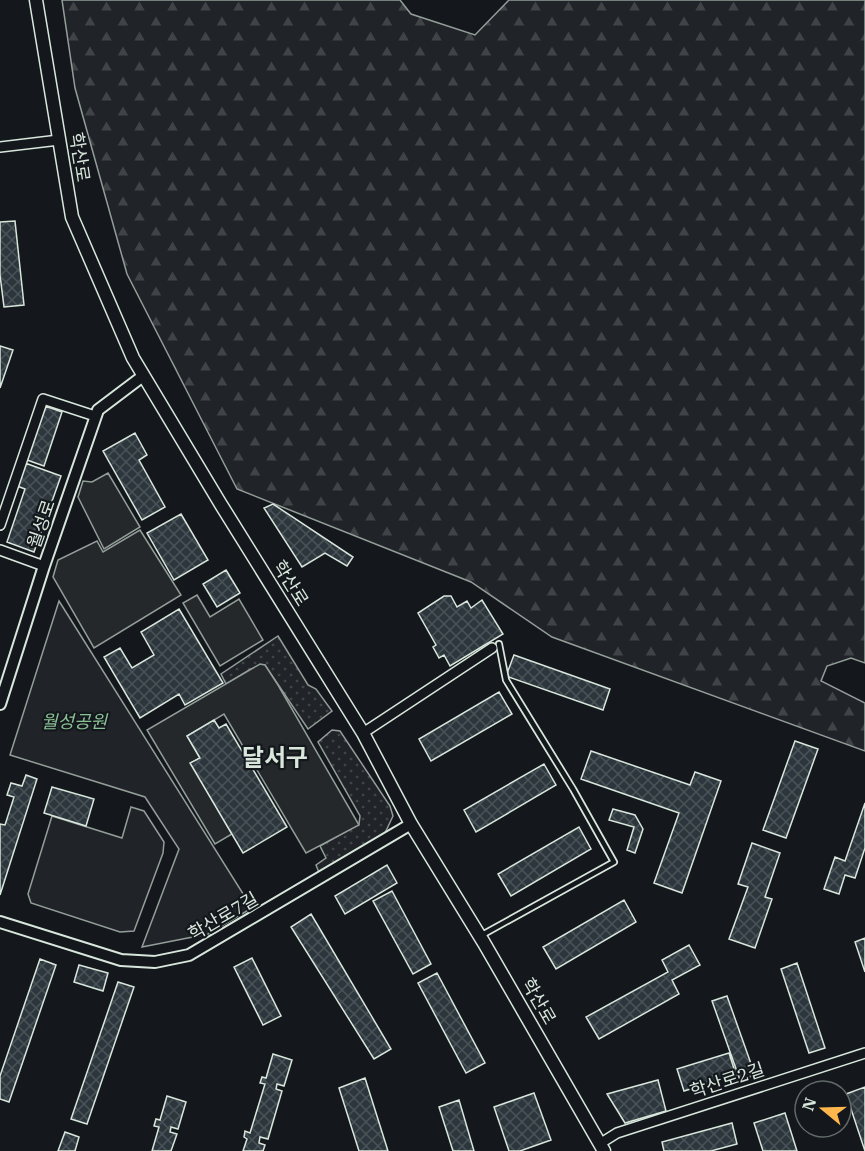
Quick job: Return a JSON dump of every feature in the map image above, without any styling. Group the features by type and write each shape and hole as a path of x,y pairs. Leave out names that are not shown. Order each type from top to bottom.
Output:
{"main road":[{"name":"학산로","path":"36,0 72,217 133,358 363,733 411,824 603,1147"}],"street":[{"path":"0,147 59,140"},
{"name":"월성로","path":"0,704 95,416 98,410 143,376"},
{"path":"0,525 43,399 95,416"},
{"path":"0,550 44,566"},
{"path":"363,733 495,646"},
{"name":"학산로7길","path":"0,922 121,960 155,962 189,955 411,824"},
{"name":"학산로2길","path":"603,1147 617,1133 865,1053"}],"lane":[{"path":"480,937 614,862 573,789 506,680 495,646"}],"green space":[{"path":"62,0 400,0 411,14 475,35 509,0 865,0 865,663 851,658 827,666 821,681 865,703 865,751 552,637 471,582 237,489 127,274 75,88"},
{"name":"월성공원","path":"59,601 252,908 208,934 142,947 179,849 145,797 10,755"},
{"path":"278,636 308,685 316,689 332,711 308,729 265,665 251,669 226,684 221,674"},
{"path":"332,730 340,731 390,806 393,816 385,833 320,875 316,865 326,858 320,846 359,824 360,816 318,742"},
{"path":"131,807 144,811 164,842 163,853 134,931 120,932 31,903 28,894 52,816 122,838"}],"shaded area":[{"path":"108,473 140,527 104,549 78,497 83,481 92,482"},
{"path":"140,530 181,595 94,648 53,577 58,560 97,541 103,552"},
{"path":"197,595 210,617 239,599 263,640 220,666 183,603"},
{"path":"260,664 265,665 278,685 359,825 306,853 224,714 187,736 200,758 191,763 232,834 215,844 147,730"}],"building":[{"path":"15,221 24,305 4,307 0,275 0,222"},
{"path":"0,346 13,350 0,388"},
{"path":"45,406 62,412 44,466 27,460"},
{"path":"135,433 147,455 139,460 165,507 142,520 103,451"},
{"path":"25,463 61,476 34,552 7,542 25,489 17,486"},
{"path":"273,504 353,557 347,566 325,553 302,567 264,508"},
{"path":"181,514 208,560 174,580 147,533"},
{"path":"226,570 240,593 217,607 203,584"},
{"path":"444,596 451,596 457,607 467,601 471,608 482,600 503,634 450,666 444,655 439,658 433,647 436,645 418,613"},
{"path":"179,609 223,683 185,705 179,694 140,718 104,657 120,648 132,668 154,655 141,632"},
{"path":"514,655 610,689 603,710 506,676"},
{"path":"499,692 512,714 431,761 419,739"},
{"path":"214,720 219,728 226,724 287,827 243,853 190,763 200,758 187,736"},
{"path":"795,741 818,749 786,838 763,830"},
{"path":"591,751 690,785 695,772 721,781 682,893 654,883 679,813 581,779"},
{"path":"544,764 556,785 476,832 464,810"},
{"path":"26,775 37,779 0,895 0,824 5,825 14,797 7,795 11,783 22,786"},
{"path":"52,787 94,799 86,826 44,813"},
{"path":"865,803 865,848 855,878 845,875 839,894 824,889 835,857 845,861"},
{"path":"613,809 635,815 643,829 635,853 627,850 634,827 609,820"},
{"path":"579,827 591,849 511,896 498,874"},
{"path":"752,843 780,853 765,897 772,899 755,948 729,939 748,887 738,884"},
{"path":"387,865 397,883 345,914 335,896"},
{"path":"392,891 431,964 413,974 373,901"},
{"path":"624,900 636,922 556,969 543,947"},
{"path":"311,914 391,1049 374,1059 291,927"},
{"path":"865,938 865,972 855,942"},
{"path":"689,945 700,965 672,980 679,994 599,1039 586,1017 668,972 662,960"},
{"path":"252,958 281,1016 263,1025 234,967"},
{"path":"40,959 56,965 9,1102 0,1099 0,1076"},
{"path":"797,963 825,1048 809,1053 781,969"},
{"path":"79,965 108,973 103,991 74,982"},
{"path":"437,973 485,1063 466,1073 418,983"},
{"path":"118,982 134,987 87,1124 71,1119"},
{"path":"727,996 755,1075 740,1080 712,1001"},
{"path":"729,1053 736,1075 684,1091 677,1069"},
{"path":"273,1054 292,1060 284,1086 277,1084 276,1089 282,1091 268,1139 260,1137 259,1143 265,1145 263,1151 243,1151 247,1139 244,1137 245,1131 250,1133 265,1084 260,1083 262,1077 266,1078"},
{"path":"365,1078 388,1151 359,1151 339,1088"},
{"path":"658,1080 666,1111 625,1123 607,1094"},
{"path":"865,1087 865,1151 853,1115 853,1091"},
{"path":"534,1093 551,1140 520,1151 509,1151 494,1107"},
{"path":"167,1096 186,1102 178,1129 171,1127 170,1132 177,1134 171,1151 152,1151 159,1127 154,1126 156,1119 160,1120"},
{"path":"459,1100 474,1151 453,1151 439,1107"},
{"path":"785,1113 797,1151 763,1151 754,1123"},
{"path":"732,1123 737,1144 711,1151 664,1151 662,1142"},
{"path":"65,1132 79,1137 75,1151 58,1151"}],"district":[{"name":"달서구","path":"275,757"}]}
